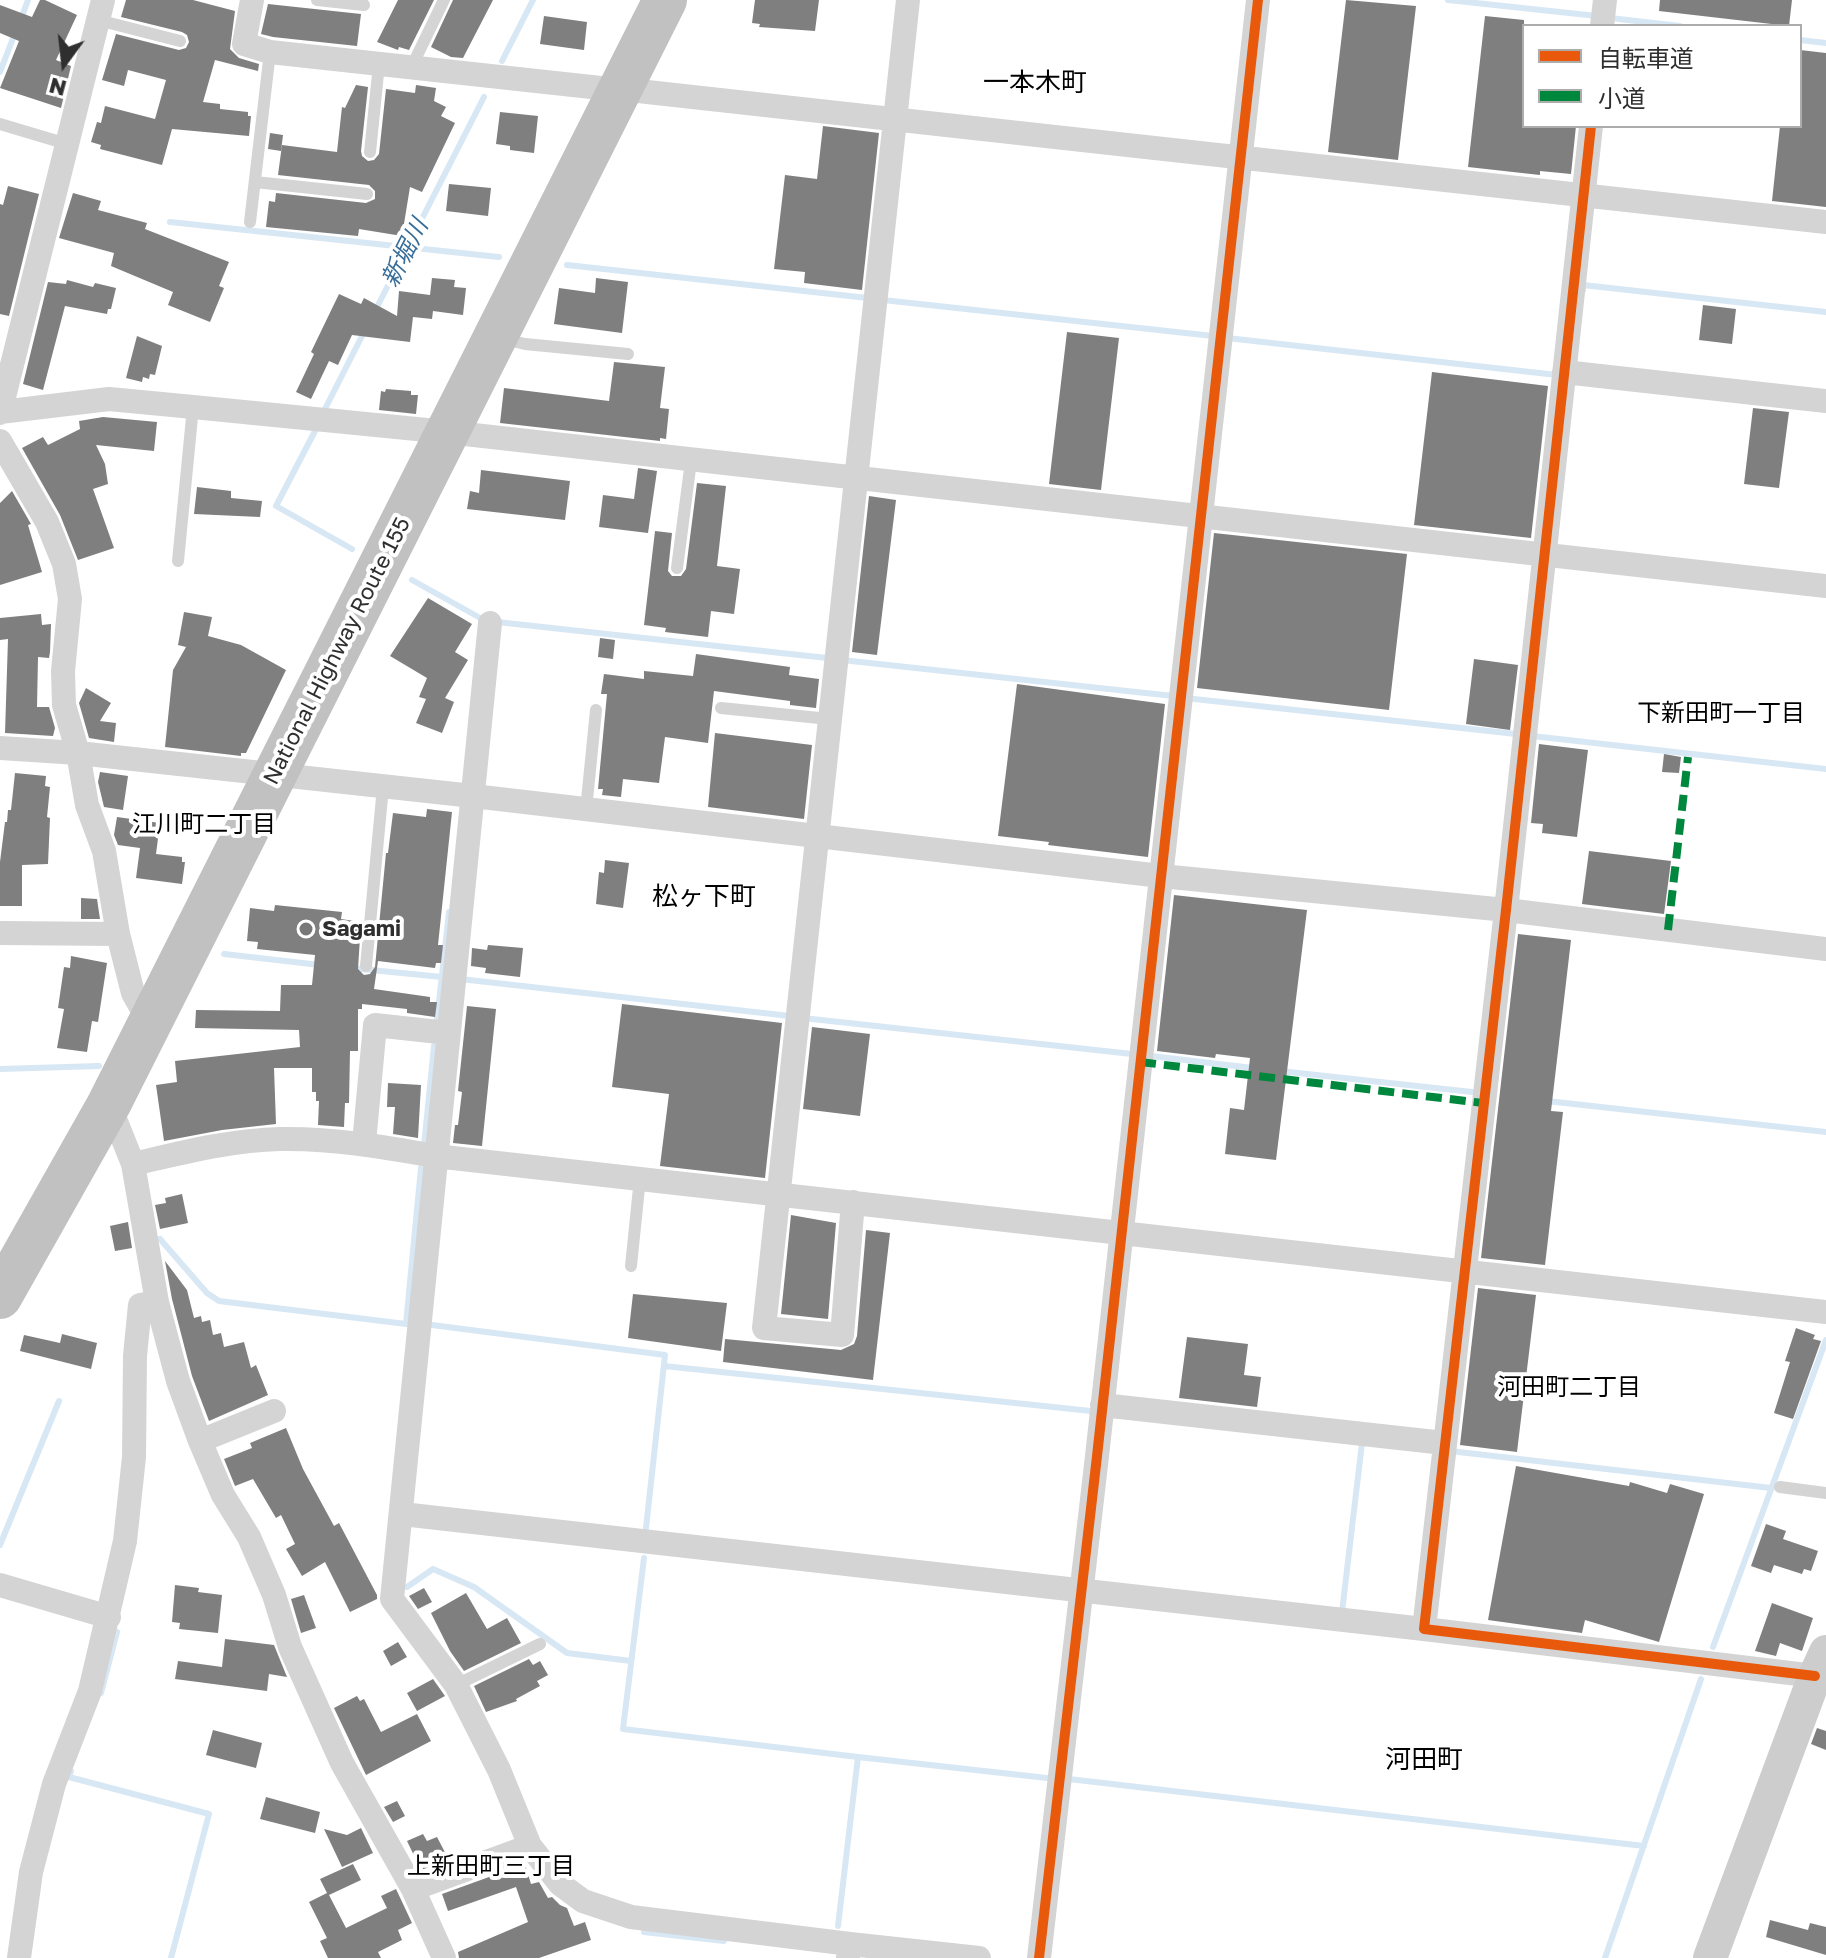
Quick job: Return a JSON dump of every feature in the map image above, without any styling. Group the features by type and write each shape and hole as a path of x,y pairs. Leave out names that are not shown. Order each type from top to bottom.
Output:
{"highway":[{"name":"National Highway Route 155","path":"0,1297 109,1104 665,0"}],"street":[{"path":"252,0 244,44 270,52 1826,222"},
{"path":"853,1202 842,1335 764,1328 908,0"},
{"path":"1039,1958 1083,1592 1198,517 1258,0"},
{"path":"1602,24 1605,0"},
{"path":"101,10 0,413 109,399 447,432 1826,586"},
{"path":"1424,1629 1591,128"},
{"path":"1564,372 1826,401"},
{"path":"0,441 47,522 64,564 70,599 63,671 64,705 78,753 87,805 104,851 118,934 133,993 150,1023"},
{"path":"490,623 392,1599 456,1685 499,1770 530,1846 560,1884 583,1901 631,1917 849,1951 979,1958"},
{"path":"0,748 78,753 473,796 1161,876 1506,910 1826,949"},
{"path":"0,933 118,934"},
{"path":"364,1143 375,1025 448,1033"},
{"path":"109,1104 133,1164 157,1302 178,1381 200,1441 223,1495 249,1537 274,1595 290,1647 342,1763 413,1889 444,1958"},
{"path":"133,1164 183,1152 280,1139 364,1143 435,1156 1826,1312"},
{"path":"19,1958 31,1872 54,1784 90,1691 125,1541 134,1457 135,1356 140,1305 157,1302"},
{"path":"1102,1405 1444,1443"},
{"path":"200,1441 274,1411"},
{"path":"402,1514 1424,1629 1820,1664 1710,1958"},
{"path":"0,1585 109,1617"},
{"path":"413,1889 530,1846"}],"lane":[{"path":"317,0 364,5"},
{"path":"411,68 444,0"},
{"path":"101,10 180,41"},
{"path":"250,222 270,52"},
{"path":"370,152 379,64"},
{"path":"0,124 67,144"},
{"path":"255,182 367,194"},
{"path":"496,336 525,344 628,354"},
{"path":"178,561 193,407"},
{"path":"677,568 691,461"},
{"path":"721,708 829,719"},
{"path":"586,810 596,710"},
{"path":"366,966 383,787"},
{"path":"631,1266 640,1178"},
{"path":"1780,1487 1826,1493"},
{"path":"456,1685 540,1644"}],"building":[{"path":"40,0 77,15 56,60 71,66 61,108 0,88 19,41 0,33 0,5 32,17"},
{"path":"126,0 193,0 235,11 230,49 239,58 259,64 258,71 215,60 203,102 220,104 220,109 248,112 251,116 249,136 172,129 162,165 100,149 101,145 91,142 97,122 101,123 105,106 155,119 166,80 128,70 124,86 102,80 116,34 179,50 186,48 189,42 182,32 121,17"},
{"path":"398,0 434,0 409,50 399,47 398,50 377,42"},
{"path":"453,0 493,0 463,58 451,57 431,47"},
{"path":"755,0 819,0 815,31 759,27 760,24 752,23"},
{"path":"1346,0 1416,6 1398,160 1328,152"},
{"path":"1660,0 1792,0 1789,24 1659,11"},
{"path":"268,4 361,14 357,46 261,34"},
{"path":"544,16 587,22 584,50 540,44"},
{"path":"1485,16 1524,20 1522,128 1576,128 1571,174 1540,171 1540,175 1468,167"},
{"path":"1802,50 1826,53 1826,207 1772,201 1780,128 1802,128"},
{"path":"356,85 368,87 361,151 368,161 379,154 386,89 415,93 416,85 436,88 434,101 446,107 441,116 455,123 422,192 410,187 402,236 359,229 358,236 266,227 269,201 275,202 276,193 366,203 375,199 375,191 369,185 278,175 282,145 337,152 342,107 345,108"},
{"path":"500,112 538,116 534,153 510,150 510,146 496,144"},
{"path":"823,126 879,133 862,290 804,283 805,272 774,269 785,175 817,179"},
{"path":"270,133 283,135 281,151 268,149"},
{"path":"449,184 491,188 488,216 446,211"},
{"path":"8,186 39,194 9,316 0,314 0,204 3,205"},
{"path":"73,193 101,201 98,210 147,223 145,229 229,262 219,286 224,288 210,322 168,305 173,292 111,266 114,253 59,238"},
{"path":"432,278 455,280 454,287 466,288 463,315 433,311 432,319 413,317 410,342 352,335 338,365 329,361 311,399 296,392 339,294 361,304 364,298 397,316 399,291 430,295"},
{"path":"596,278 628,282 622,333 554,324 559,288 595,293"},
{"path":"67,280 93,287 95,283 116,288 111,309 107,314 65,306 43,390 23,384 48,282 66,284"},
{"path":"1703,305 1736,309 1732,344 1699,340"},
{"path":"1067,332 1119,338 1101,490 1049,484"},
{"path":"137,336 162,346 155,375 150,374 149,379 143,377 142,382 126,378"},
{"path":"614,362 665,367 660,408 669,409 666,439 660,438 660,441 500,423 504,388 609,401"},
{"path":"1432,372 1548,386 1531,538 1414,525"},
{"path":"386,389 411,391 411,395 418,395 416,414 379,410 381,391 385,392"},
{"path":"1753,408 1789,412 1779,488 1744,484"},
{"path":"103,417 157,422 154,451 96,445 105,464 108,484 93,489 114,548 78,560 60,515 22,448 43,437 48,445 80,429 79,421"},
{"path":"638,468 657,471 648,533 599,527 603,495 634,499"},
{"path":"481,470 570,481 565,520 467,509 470,491 479,493"},
{"path":"697,483 726,486 717,566 740,569 734,614 711,611 708,637 665,632 666,628 644,625 655,531 672,533 668,571 672,576 681,576 686,569"},
{"path":"197,487 231,491 231,498 262,501 260,517 194,514"},
{"path":"12,491 31,524 28,525 42,572 0,585 0,503"},
{"path":"869,496 896,500 877,655 852,652"},
{"path":"1214,533 1407,554 1389,710 1197,688"},
{"path":"428,598 472,624 455,652 468,660 445,698 454,702 442,733 416,723 426,699 419,697 427,678 390,656"},
{"path":"184,612 212,617 208,636 241,645 286,670 246,753 241,753 241,756 165,747 173,670 186,647 178,645"},
{"path":"41,614 42,625 51,624 50,652 49,658 38,657 37,707 49,707 55,728 53,736 5,733 8,639 0,640 0,618"},
{"path":"600,638 615,640 613,659 598,657"},
{"path":"696,654 790,667 789,675 819,679 816,708 790,705 790,701 714,691 708,743 665,737 659,783 623,779 621,797 602,795 603,789 598,789 607,694 601,694 604,674 644,679 644,671 693,676"},
{"path":"1474,659 1518,665 1510,730 1466,724"},
{"path":"1017,684 1165,704 1148,857 998,836"},
{"path":"86,688 111,703 100,721 116,723 114,742 89,738 79,703"},
{"path":"715,733 812,745 804,819 708,807"},
{"path":"1539,744 1588,750 1577,837 1542,833 1543,824 1531,823"},
{"path":"1664,754 1681,757 1679,773 1662,772"},
{"path":"100,772 128,776 123,810 104,807 98,782"},
{"path":"15,773 46,776 45,786 50,787 48,864 22,865 22,906 0,906 0,862"},
{"path":"427,809 452,812 438,945 443,945 441,963 436,963 435,968 378,961 374,989 430,997 430,1002 437,1002 435,1017 407,1013 407,1009 362,1004 362,1009 358,1009 358,1051 350,1051 349,1103 345,1103 344,1127 318,1125 319,1101 316,1101 316,1092 312,1092 312,1068 274,1068 276,1124 164,1141 156,1085 177,1082 175,1061 300,1047 299,1030 195,1028 196,1010 280,1011 281,985 312,985 315,955 257,949 258,942 247,941 250,908 274,911 275,905 342,912 341,919 361,922 358,969 364,975 370,974 375,967 393,813 426,817"},
{"path":"117,817 160,823 156,854 182,857 182,862 185,862 182,884 136,878 140,848 118,845 114,835"},
{"path":"1589,851 1671,861 1664,914 1582,904"},
{"path":"605,860 629,863 623,908 596,904 599,872 604,873"},
{"path":"1174,895 1307,910 1276,1160 1225,1154 1230,1108 1244,1110 1250,1058 1216,1054 1215,1058 1157,1051"},
{"path":"81,898 97,899 100,919 81,919"},
{"path":"1518,934 1571,940 1551,1111 1563,1112 1545,1265 1481,1258"},
{"path":"488,945 523,948 520,977 485,973 486,968 471,966 472,948 487,950"},
{"path":"71,956 107,963 98,1022 92,1021 87,1052 57,1048 64,1009 58,1008 64,967 70,968"},
{"path":"622,1004 782,1023 765,1178 660,1166 669,1094 612,1087"},
{"path":"467,1006 496,1009 482,1146 453,1143 462,1092 458,1091"},
{"path":"812,1027 870,1034 860,1116 803,1109"},
{"path":"388,1083 421,1085 418,1138 393,1134 395,1107 387,1107"},
{"path":"182,1194 188,1223 160,1229 155,1205 166,1203 165,1198"},
{"path":"791,1215 836,1223 828,1319 781,1314"},
{"path":"128,1222 132,1248 115,1251 110,1226"},
{"path":"866,1230 890,1233 873,1380 723,1362 725,1339 841,1350 854,1344"},
{"path":"165,1261 187,1290 194,1318 201,1316 202,1322 210,1320 213,1335 221,1333 224,1347 244,1342 251,1368 256,1365 268,1395 209,1421 192,1376"},
{"path":"1478,1288 1536,1295 1517,1452 1460,1445"},
{"path":"633,1294 727,1303 721,1351 628,1338"},
{"path":"1796,1328 1815,1335 1813,1339 1821,1341 1793,1419 1774,1413 1790,1362 1785,1361"},
{"path":"62,1334 97,1343 91,1369 20,1351 24,1335 60,1343"},
{"path":"1187,1337 1248,1344 1244,1375 1261,1377 1257,1407 1179,1398"},
{"path":"286,1428 303,1469 334,1526 339,1523 377,1595 377,1599 350,1612 325,1562 302,1576 286,1549 295,1544 281,1515 276,1518 253,1479 235,1486 224,1459 252,1448 250,1443"},
{"path":"1516,1466 1629,1486 1630,1482 1667,1493 1670,1484 1704,1494 1659,1642 1585,1620 1582,1633 1488,1620"},
{"path":"1766,1524 1786,1531 1783,1539 1818,1551 1811,1571 1804,1569 1802,1574 1774,1565 1771,1573 1751,1566"},
{"path":"175,1585 222,1595 218,1633 179,1629 180,1623 172,1622"},
{"path":"424,1588 432,1602 418,1609 409,1596"},
{"path":"466,1593 487,1629 507,1618 521,1643 464,1671 431,1613"},
{"path":"304,1595 316,1628 301,1633 291,1599"},
{"path":"1772,1603 1813,1618 1802,1651 1780,1643 1776,1656 1755,1651"},
{"path":"225,1639 274,1645 287,1677 269,1674 267,1691 175,1679 178,1661 222,1667"},
{"path":"398,1642 407,1657 391,1666 383,1651"},
{"path":"529,1659 533,1665 540,1661 548,1675 537,1681 540,1686 517,1701 486,1712 474,1686"},
{"path":"433,1679 445,1696 417,1711 407,1693"},
{"path":"357,1696 360,1701 364,1699 381,1732 417,1714 431,1741 366,1775 334,1708"},
{"path":"1817,1728 1826,1731 1826,1750 1811,1744"},
{"path":"213,1730 262,1743 256,1768 206,1755"},
{"path":"266,1797 320,1812 315,1833 260,1819"},
{"path":"397,1801 405,1816 393,1822 384,1807"},
{"path":"361,1828 373,1853 342,1867 324,1829 347,1835"},
{"path":"423,1834 427,1841 437,1837 449,1860 421,1870 407,1841"},
{"path":"353,1864 361,1880 329,1895 346,1928 387,1908 381,1896 396,1889 412,1923 398,1930 402,1940 378,1952 381,1958 328,1958 320,1941 327,1938 309,1902 327,1893 320,1879"},
{"path":"525,1864 531,1884 539,1882 548,1898 552,1897 567,1908 574,1926 585,1922 591,1940 539,1958 459,1958 458,1952 528,1922 516,1887 448,1911 442,1894"},
{"path":"1770,1920 1808,1930 1810,1923 1826,1927 1826,1955 1766,1937"}],"waterway":[{"path":"21,19 28,0"},
{"name":"新堀川","path":"502,61 533,0"},
{"path":"1448,0 1597,16"},
{"path":"1610,18 1662,24"},
{"path":"0,72 15,33"},
{"path":"1802,40 1826,43"},
{"name":"新堀川","path":"375,311 484,97"},
{"path":"170,222 499,257"},
{"path":"567,265 868,298"},
{"path":"1583,290 1583,285 1826,312"},
{"path":"883,300 1213,336"},
{"name":"新堀川","path":"325,409 364,332"},
{"path":"1227,338 1557,375"},
{"path":"315,431 276,506 352,549"},
{"path":"412,580 481,621"},
{"path":"497,622 827,658"},
{"path":"842,660 1173,696"},
{"path":"1185,698 1516,734"},
{"path":"1532,736 1826,769"},
{"path":"437,1020 449,912"},
{"path":"224,954 320,965"},
{"path":"351,968 442,977"},
{"path":"460,979 790,1016"},
{"path":"803,1018 1132,1054"},
{"path":"424,1146 434,1046"},
{"path":"1151,1056 1253,1068"},
{"path":"0,1069 99,1066"},
{"path":"1280,1071 1472,1092"},
{"path":"1547,1101 1826,1132"},
{"path":"160,1239 207,1293 219,1301 406,1324 421,1168"},
{"path":"432,1325 665,1355 646,1528"},
{"path":"1713,1647 1826,1340"},
{"path":"664,1366 1091,1411"},
{"path":"0,1545 59,1401"},
{"path":"1342,1612 1362,1443"},
{"path":"1450,1451 1771,1488"},
{"path":"644,1558 623,1729 858,1757 838,1926"},
{"path":"407,1587 433,1569 474,1587 567,1653 631,1661"},
{"path":"101,1693 117,1632"},
{"path":"1605,1958 1701,1679"},
{"path":"858,1757 1047,1778"},
{"path":"71,1771 69,1777 209,1814 171,1958"},
{"path":"1069,1779 1644,1846"},
{"path":"644,1932 724,1941"}],"marked path":[{"path":"1668,930 1688,757"},
{"path":"1140,1062 1483,1103"}],"cycle path":[{"path":"1039,1958 1258,0"},
{"path":"1591,128 1424,1629 1815,1676"}],"place":[{"name":"Sagami","path":"306,929"}],"district":[{"name":"一本木町","path":"1035,83"},
{"name":"下新田町一丁目","path":"1721,713"},
{"name":"江川町二丁目","path":"204,824"},
{"name":"松ヶ下町","path":"704,897"},
{"name":"河田町二丁目","path":"1569,1387"},
{"name":"河田町","path":"1424,1760"},
{"name":"上新田町三丁目","path":"491,1866"}]}
